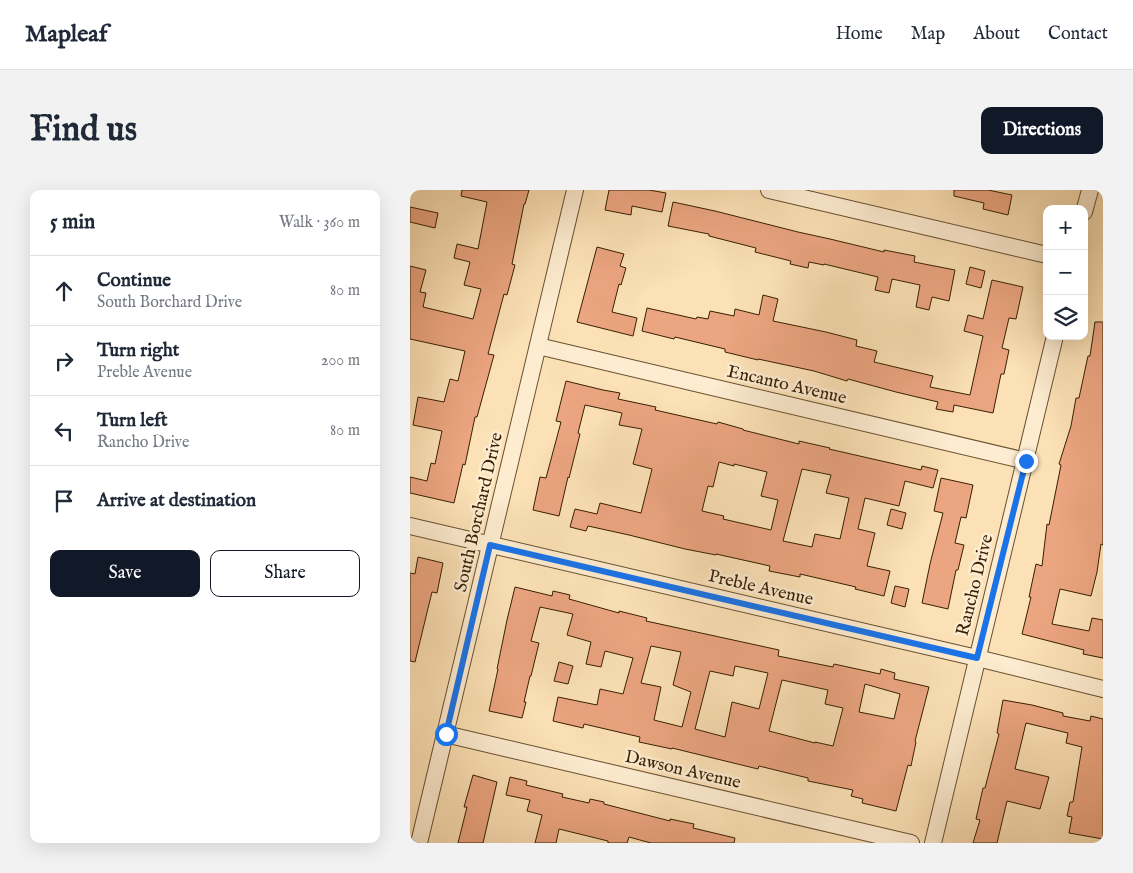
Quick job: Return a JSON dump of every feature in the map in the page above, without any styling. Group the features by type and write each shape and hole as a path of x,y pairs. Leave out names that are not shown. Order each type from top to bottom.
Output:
{"street":[{"name":"South Borchard Drive","path":"419,843 575,190"},
{"path":"769,190 1043,254"},
{"path":"1086,205 1090,190"},
{"name":"Rancho Drive","path":"933,843 1054,340"},
{"name":"Encanto Avenue","path":"538,346 1026,461"},
{"name":"Preble Avenue","path":"410,526 1103,689"},
{"name":"Dawson Avenue","path":"446,734 910,843"}],"building":[{"path":"462,190 529,190 524,204 512,264 515,265 507,295 504,294 488,354 494,355 477,417 475,417 465,465 463,464 454,503 410,493 410,477 427,481 431,463 435,464 442,431 413,425 418,397 444,402 450,379 458,381 465,351 410,339 410,266 426,270 420,292 426,293 423,307 473,319 481,289 464,285 470,262 454,258 457,244 478,249 487,202 461,196"},
{"path":"609,190 649,190 666,193 662,212 632,206 631,215 605,210"},
{"path":"954,190 988,190 1012,195 1008,215 983,209 984,203 954,196"},
{"path":"673,202 884,252 884,250 915,256 914,262 955,270 949,301 932,297 929,310 916,307 920,285 892,279 889,293 875,290 878,277 824,264 809,262 808,268 790,264 791,261 755,252 756,248 709,236 709,234 668,226"},
{"path":"410,207 438,213 435,228 410,222"},
{"path":"597,247 624,254 620,266 626,268 621,285 619,284 612,312 637,318 633,336 577,322"},
{"path":"970,267 985,271 981,288 966,284"},
{"path":"992,280 1023,287 1016,319 1009,318 1002,348 1009,350 1004,374 1001,374 993,413 954,405 953,412 936,409 938,402 848,379 847,381 814,371 725,352 725,349 675,337 674,339 642,331 647,308 696,319 697,317 708,319 710,311 734,316 735,309 759,315 763,295 778,299 773,321 857,340 856,346 877,351 874,362 933,376 930,387 970,395 983,336 964,331 968,315 983,319"},
{"path":"1095,322 1103,322 1103,545 1101,544 1091,596 1060,589 1052,624 1089,631 1092,618 1103,620 1103,658 1083,654 1084,650 1022,634 1031,597 1029,597 1036,564 1042,566 1047,524 1049,525 1061,465 1059,464 1071,426 1076,398 1079,398 1088,356 1090,356"},
{"path":"566,381 620,393 618,399 656,407 655,410 717,424 718,422 799,444 799,441 921,470 922,466 938,470 933,488 905,481 899,506 865,498 858,529 875,533 867,566 890,571 884,596 855,589 856,587 800,574 800,577 769,571 770,566 716,554 685,549 588,526 586,531 570,527 575,509 597,514 600,503 641,513 652,469 633,464 642,429 619,425 622,413 585,405 578,433 580,434 559,516 533,510 540,477 546,478 561,422 556,421","holes":["719,462 767,472 761,496 778,500 771,530 723,519 724,516 702,511 708,486 713,487","802,469 831,475 826,493 849,498 840,539 815,534 812,547 783,541"]},
{"path":"941,478 973,485 966,518 961,517 955,543 964,545 958,570 956,570 948,609 922,603 943,513 934,511"},
{"path":"891,509 906,513 902,529 887,525"},
{"path":"418,557 443,563 437,593 432,592 415,662 410,661 410,573 415,574"},
{"path":"895,586 909,589 905,607 891,603"},
{"path":"515,587 552,596 553,591 570,595 569,599 619,613 619,611 647,618 646,621 779,650 778,656 833,667 834,664 880,674 881,669 895,673 894,679 929,687 915,741 911,766 908,765 896,811 862,803 863,799 851,796 853,790 808,781 808,778 759,766 758,769 639,742 640,737 584,724 583,728 553,721 558,697 597,705 600,689 623,694 633,658 605,651 601,667 586,664 591,642 567,635 573,614 540,607 531,641 539,643 524,702 526,702 522,718 489,711","holes":["651,646 681,652 673,685 691,692 682,727 654,720 661,687 641,683","735,666 768,673 759,709 732,702 725,737 695,729 710,671 733,676","782,680 828,690 825,704 843,708 833,746 769,731","865,684 900,694 894,719 859,712"]},
{"path":"559,662 573,666 568,684 554,681"},
{"path":"1003,700 1063,713 1063,716 1090,721 1091,716 1103,719 1103,839 1069,833 1072,817 1067,816 1070,802 1073,802 1082,747 1066,743 1068,733 1026,723 1015,769 1049,777 1040,809 1007,801 997,843 973,843 980,820 976,819 983,788 985,788 999,734 997,733"},
{"path":"473,775 497,782 483,843 458,843 467,807 464,807"},
{"path":"510,777 527,781 526,785 563,794 562,797 589,803 590,799 670,821 670,819 694,824 693,828 735,838 734,843 651,843 629,837 627,843 608,843 608,841 559,829 556,843 535,843 542,815 527,811 530,800 506,795"}],"route":[{"path":"446,734 490,545 977,658 1026,461"}]}
